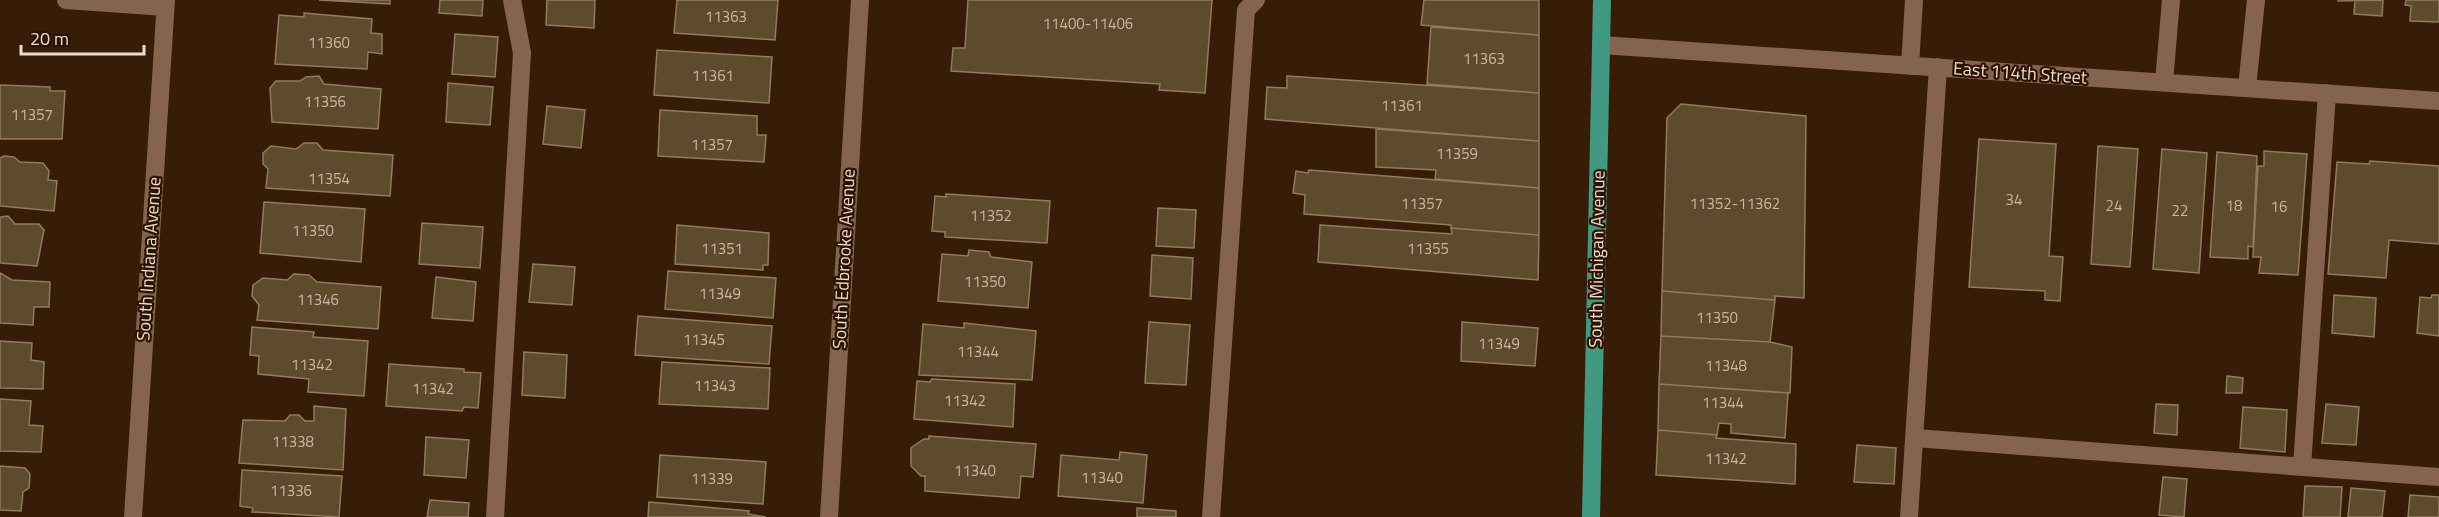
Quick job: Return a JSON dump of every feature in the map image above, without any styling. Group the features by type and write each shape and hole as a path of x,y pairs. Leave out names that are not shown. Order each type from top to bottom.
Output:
{"main road":[{"name":"South Michigan Avenue","path":"1591,517 1602,0"}],"street":[{"path":"66,0 166,3"},
{"path":"495,517 522,53 512,0"},
{"name":"South Edbrooke Avenue","path":"829,517 860,0"},
{"path":"1211,517 1246,10 1256,0"},
{"path":"1910,66 1914,0"},
{"path":"2164,82 2171,0"},
{"path":"2247,88 2256,0"},
{"name":"South Indiana Avenue","path":"133,517 166,3"},
{"name":"East 114th Street","path":"1601,45 2439,101"},
{"path":"1909,517 1938,68"},
{"path":"2302,467 2327,93"},
{"path":"1915,438 2439,477"}],"building":[{"path":"319,0 390,0 390,4"},
{"path":"440,0 483,0 482,16 439,13"},
{"path":"547,0 595,0 594,28 546,25"},
{"path":"677,0 778,0 775,40 674,33"},
{"path":"968,0 1212,0 1205,93 1159,90 1160,84 951,71 953,48 965,48"},
{"path":"1424,0 1539,0 1539,35 1421,25"},
{"path":"2383,0 2382,16 2354,14 2355,1 2337,1"},
{"path":"2406,0 2439,0 2439,22 2410,21 2411,6 2405,5"},
{"path":"304,13 372,19 371,33 382,34 382,54 368,52 367,69 275,64 279,15 304,17"},
{"path":"1431,27 1539,35 1539,93 1427,84"},
{"path":"455,34 498,37 495,77 452,74"},
{"path":"657,50 772,57 769,103 654,95"},
{"path":"319,76 324,84 381,89 378,129 272,122 270,88 276,81 300,81 306,77"},
{"path":"1287,76 1539,93 1539,141 1265,119 1267,87 1287,88"},
{"path":"448,83 493,87 490,125 446,122"},
{"path":"0,85 50,87 50,91 65,91 62,139 0,139"},
{"path":"1681,104 1806,116 1804,298 1775,296 1775,300 1662,291 1667,118"},
{"path":"547,106 585,110 581,148 543,144"},
{"path":"660,110 757,116 757,135 766,135 764,162 658,156"},
{"path":"1376,129 1539,141 1539,188 1435,179 1436,170 1376,167"},
{"path":"1979,139 2056,144 2049,256 2063,257 2060,301 2045,300 2045,291 1969,287"},
{"path":"304,143 317,143 323,150 393,155 390,196 266,188 268,169 263,164 263,153 271,146 296,149"},
{"path":"2098,146 2138,149 2130,267 2091,264"},
{"path":"2162,149 2207,153 2199,273 2153,269"},
{"path":"2264,151 2307,154 2298,275 2259,273 2261,257 2253,257 2258,166 2264,166"},
{"path":"2217,152 2257,156 2253,247 2248,246 2248,259 2210,257"},
{"path":"14,157 20,162 43,163 49,171 48,180 57,181 54,211 0,206 0,158"},
{"path":"2370,161 2439,166 2439,244 2389,240 2386,278 2328,274 2337,162 2369,164"},
{"path":"1309,170 1539,188 1539,235 1451,228 1451,225 1304,214 1305,195 1293,193 1296,171 1308,173"},
{"path":"946,194 1050,201 1047,243 945,237 945,232 932,231 935,196 946,197"},
{"path":"264,202 365,209 361,262 260,253"},
{"path":"1158,208 1196,210 1194,248 1156,246"},
{"path":"8,216 15,224 39,224 44,230 37,266 0,263 0,217"},
{"path":"422,223 483,227 480,268 419,264"},
{"path":"677,225 769,233 768,265 763,265 763,270 675,264"},
{"path":"1320,225 1452,234 1451,228 1539,235 1538,280 1318,262"},
{"path":"969,250 989,252 991,257 1032,262 1028,308 938,301 942,254 968,256"},
{"path":"1152,255 1193,258 1191,299 1150,296"},
{"path":"533,264 575,267 572,305 529,302"},
{"path":"668,271 776,278 773,318 665,309"},
{"path":"0,273 12,280 50,282 49,307 34,307 33,325 0,323"},
{"path":"294,274 309,275 317,282 381,287 378,329 257,320 259,305 252,296 253,285 263,278 287,280"},
{"path":"436,277 476,282 473,321 432,318"},
{"path":"1662,291 1775,300 1770,342 1661,336"},
{"path":"2334,295 2376,298 2374,337 2332,333"},
{"path":"2432,295 2439,295 2439,336 2417,333 2420,297 2431,298"},
{"path":"638,316 772,326 769,364 635,355"},
{"path":"1149,322 1190,325 1186,385 1145,383"},
{"path":"1462,322 1538,328 1535,366 1461,361"},
{"path":"964,323 1036,331 1032,380 919,375 923,324 964,328"},
{"path":"252,327 314,332 313,337 368,341 364,396 308,392 309,379 258,374 259,356 250,355"},
{"path":"1661,336 1770,342 1792,347 1790,393 1659,384"},
{"path":"0,341 32,343 31,360 44,362 43,389 0,388"},
{"path":"524,352 567,355 565,398 522,395"},
{"path":"662,362 770,368 768,409 659,404"},
{"path":"389,364 464,369 464,372 481,373 478,408 464,407 462,411 386,406"},
{"path":"2227,376 2243,378 2242,393 2226,393"},
{"path":"932,379 1015,384 1013,427 914,419 917,381 930,382"},
{"path":"1659,384 1788,393 1785,438 1731,433 1731,424 1719,423 1717,435 1658,430"},
{"path":"0,399 31,401 29,425 43,426 41,452 0,451"},
{"path":"2156,404 2178,405 2177,435 2154,433"},
{"path":"2326,404 2359,407 2356,445 2322,443"},
{"path":"314,406 346,409 343,470 239,463 243,420 285,421 290,415 299,415 305,421 314,421"},
{"path":"2243,407 2287,410 2285,452 2240,448"},
{"path":"1658,430 1717,435 1716,438 1796,444 1795,484 1656,475"},
{"path":"929,436 1036,444 1033,477 1021,476 1019,498 925,491 925,476 921,476 911,466 911,448 924,439 929,439"},
{"path":"426,437 469,440 466,478 424,475"},
{"path":"1857,445 1896,448 1894,484 1854,482"},
{"path":"1120,452 1147,455 1143,503 1058,496 1061,455 1119,460"},
{"path":"660,455 766,462 763,504 657,497"},
{"path":"0,466 25,468 30,474 29,488 23,492 21,511 0,510"},
{"path":"242,470 342,476 339,517 252,512 253,508 240,506"},
{"path":"2163,477 2187,479 2184,517 2159,515"},
{"path":"2305,486 2342,487 2340,517 2303,517"},
{"path":"2351,488 2385,491 2382,517 2348,517"},
{"path":"2410,495 2439,497 2439,517 2408,517"},
{"path":"430,500 469,503 468,517 427,517"},
{"path":"649,502 749,511 748,514 766,517 648,517"},
{"path":"1137,508 1176,511 1176,517 1137,517"}]}
